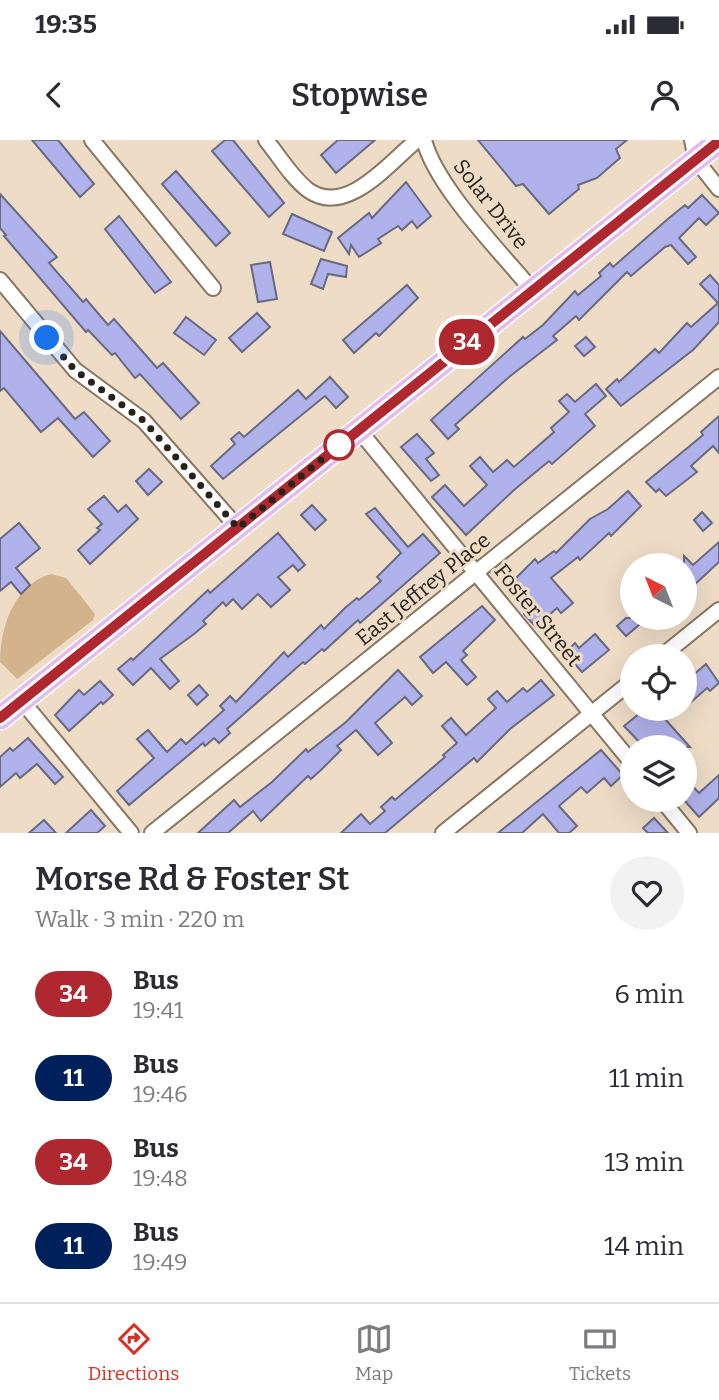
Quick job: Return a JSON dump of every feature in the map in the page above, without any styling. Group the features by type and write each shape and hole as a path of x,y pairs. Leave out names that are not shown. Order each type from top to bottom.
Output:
{"main road":[{"path":"0,718 532,290 694,150 719,141"}],"street":[{"path":"92,140 213,288"},
{"path":"267,140 302,184 319,196 329,198 356,191 417,140"},
{"name":"Solar Drive","path":"424,140 432,163 457,198 532,290"},
{"path":"694,150 719,189"},
{"path":"0,280 75,370 144,421 238,528"},
{"name":"East Jeffrey Place","path":"152,833 719,377"},
{"name":"Foster Street","path":"358,429 620,748"},
{"path":"677,644 719,610"},
{"path":"443,833 620,690"},
{"path":"22,701 131,833"},
{"path":"672,812 689,833"}],"shaded area":[{"path":"51,574 66,578 95,614 93,620 17,679 0,662 6,622 27,587"}],"building":[{"path":"32,140 58,140 94,184 80,197"},
{"path":"225,140 233,140 284,203 269,217 212,151"},
{"path":"338,140 375,140 336,173 321,155"},
{"path":"478,140 627,140 616,149 620,158 597,178 578,185 579,189 549,214 523,184 516,186"},
{"path":"176,171 230,233 216,246 162,184"},
{"path":"406,182 431,216 417,228 412,221 402,230 398,226 378,239 381,243 359,257 351,245 349,254 338,238 369,213 372,218"},
{"path":"0,194 57,257 49,263 83,302 86,299 108,325 114,319 157,368 163,363 199,403 181,419 140,374 135,378 115,353 112,355 88,330 86,332 4,236 6,235 0,228"},
{"path":"702,195 719,213 706,225 699,218 679,238 696,257 688,264 671,245 665,247 631,276 627,272 579,320 576,316 553,336 557,340 509,377 455,425 459,429 448,439 431,420 523,337 525,339 543,325 575,291 578,295 601,276 599,273 610,263 613,267 685,205 688,208"},
{"path":"292,214 332,232 324,251 283,234"},
{"path":"119,216 171,282 155,293 105,229"},
{"path":"321,259 347,266 346,277 328,274 323,289 311,284"},
{"path":"270,262 277,299 258,302 251,265"},
{"path":"710,275 719,285 719,322 693,350 621,406 606,389 617,379 619,382 655,349 659,353 687,323 691,327 718,303 700,284"},
{"path":"407,285 418,298 379,336 376,333 354,353 343,340"},
{"path":"257,313 270,327 242,352 229,338"},
{"path":"186,317 216,340 204,355 174,333"},
{"path":"0,331 75,419 84,412 110,441 93,457 58,418 41,432 4,388 0,391"},
{"path":"586,337 595,347 584,356 575,346"},
{"path":"330,377 348,397 336,408 325,396 223,479 211,466 235,444 231,439 239,432 244,437 298,390 306,399"},
{"path":"596,384 606,396 585,414 595,426 552,464 549,461 514,490 466,535 432,497 445,485 464,506 487,485 470,466 480,457 493,472 507,460 514,467 554,432 551,428 569,412 559,401 567,394 575,402"},
{"path":"719,416 719,453 713,446 691,466 697,472 666,496 659,489 656,492 646,482 703,435 701,432"},
{"path":"417,434 434,453 426,459 439,475 431,481 401,447"},
{"path":"149,469 162,482 148,495 136,481"},
{"path":"628,491 641,506 611,536 609,533 580,560 578,557 551,578 573,603 561,613 557,608 536,627 524,614 530,608 509,585 535,559 538,563 554,551 556,553 590,519 608,509"},
{"path":"104,496 118,512 126,505 138,519 90,564 78,550 100,530 97,528 102,524 88,509"},
{"path":"312,505 326,520 315,530 301,515"},
{"path":"375,508 408,547 423,534 440,553 360,623 358,620 324,651 322,649 305,664 303,662 227,729 230,733 219,743 214,738 205,746 203,743 129,805 117,791 154,758 137,739 148,730 167,752 181,739 186,744 224,710 220,706 230,696 236,702 284,652 288,657 321,625 324,629 346,607 357,598 359,600 381,581 377,577 401,553 366,514"},
{"path":"702,512 712,523 703,531 694,520"},
{"path":"19,523 40,548 16,568 30,585 21,594 11,582 0,591 0,539"},
{"path":"278,533 305,565 298,571 293,565 278,577 290,590 271,607 258,594 242,609 233,599 226,606 223,602 203,621 206,624 160,659 179,681 170,689 151,668 133,685 118,669 131,658 133,660 208,590 210,593"},
{"path":"719,542 719,562 697,582 697,561"},
{"path":"482,606 495,620 463,651 467,655 461,660 476,677 467,685 446,662 433,673 420,657"},
{"path":"621,630 633,630 626,636"},
{"path":"595,634 609,650 582,672 565,653 575,643 579,648"},
{"path":"706,664 719,683 710,691 707,688 697,697 697,672"},
{"path":"398,670 422,696 412,705 405,697 375,723 392,743 378,755 356,730 337,746 341,750 323,768 311,779 308,776 261,821 253,811 228,833 198,833 234,800 240,807 272,782 306,749 308,752 346,722"},
{"path":"541,680 554,695 510,729 477,762 474,758 385,833 341,833 361,814 370,824 385,811 381,807 392,797 395,800 445,757 443,755 457,743 442,726 451,718 466,735 496,708 488,699 497,691 507,702 523,688 527,692"},
{"path":"100,681 113,695 103,704 101,702 69,731 55,715 79,690 84,695"},
{"path":"199,685 208,695 197,705 188,695"},
{"path":"630,721 667,721 679,735 633,735 624,726"},
{"path":"28,738 63,777 55,784 37,764 20,778 16,773 0,787 0,757 10,748 13,751"},
{"path":"601,750 620,772 620,778 611,786 604,778 587,793 581,787 559,806 577,826 569,833 559,833 543,814 522,833 498,833"},
{"path":"719,775 719,798 699,817 695,812 697,812 697,791 699,793"},
{"path":"91,810 105,826 97,833 66,833"},
{"path":"654,818 668,833 648,833 643,828"},
{"path":"44,820 56,833 29,833"}],"bus line":[{"name":"34","path":"0,718 719,141"}],"route":[{"path":"47,338 90,383 144,421 238,528 339,445"}]}
